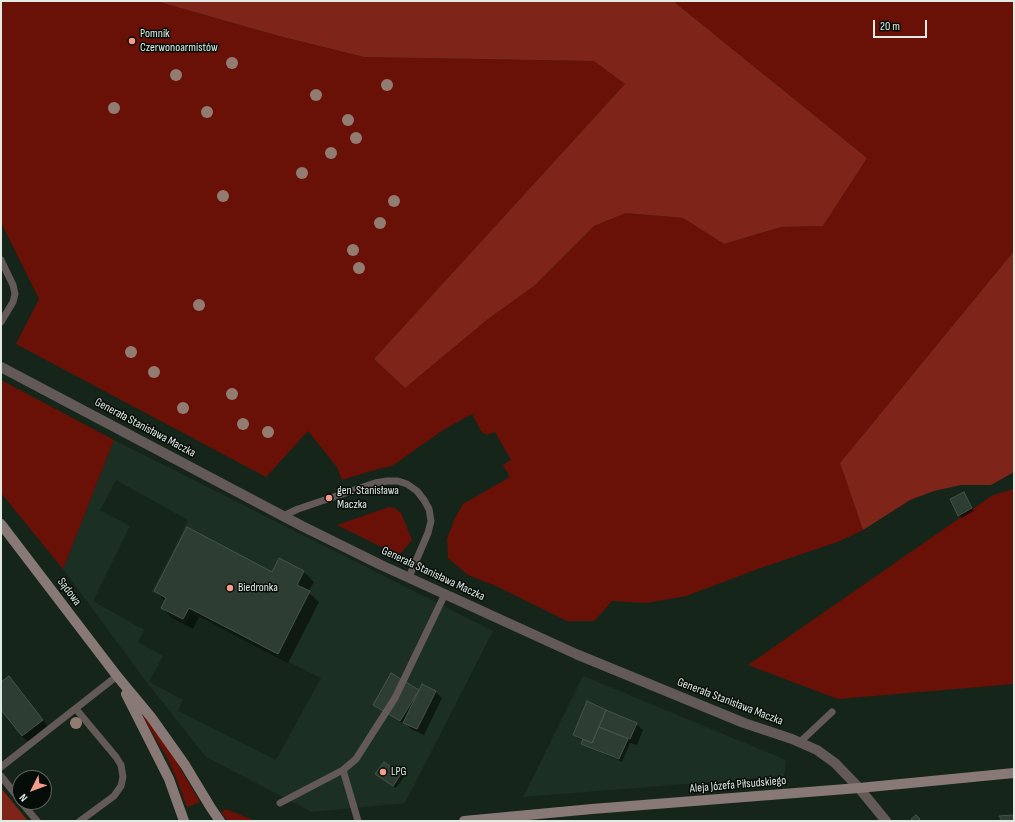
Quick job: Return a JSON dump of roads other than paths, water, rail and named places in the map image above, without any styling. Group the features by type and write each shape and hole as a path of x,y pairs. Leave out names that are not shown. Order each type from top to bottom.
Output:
{"main road":[{"name":"Sądowa","path":"1,524 117,676 151,717 185,765 220,821"},
{"name":"Sądowa","path":"117,676 169,779 184,821"},
{"name":"Aleja Józefa Piłsudskiego","path":"464,821 859,788 1014,773"}],"street":[{"name":"Generała Stanisława Maczka","path":"1,368 283,516 381,565 576,654 744,723 800,742 818,750 835,763 859,788 886,821"}],"lane":[{"path":"1,260 13,285 15,294 13,302 1,322"},
{"path":"283,516 298,509 375,483 398,481 407,484 417,491 424,500 429,509 431,521 428,533 409,577"},
{"path":"280,803 343,770 356,759 395,698 445,594"},
{"path":"1,767 117,676"},
{"path":"76,709 116,757 121,765 123,777 121,786 114,796 80,821"},
{"path":"800,742 832,712"},
{"path":"343,770 358,821"},
{"path":"1,776 12,790"},
{"path":"28,810 37,821"}],"place":[{"name":"Pomnik Czerwonoarmistów","path":"132,41"},
{"name":"gen. Stanisława Maczka","path":"329,498"},
{"name":"Biedronka","path":"230,588"},
{"name":"LPG","path":"383,772"}]}
